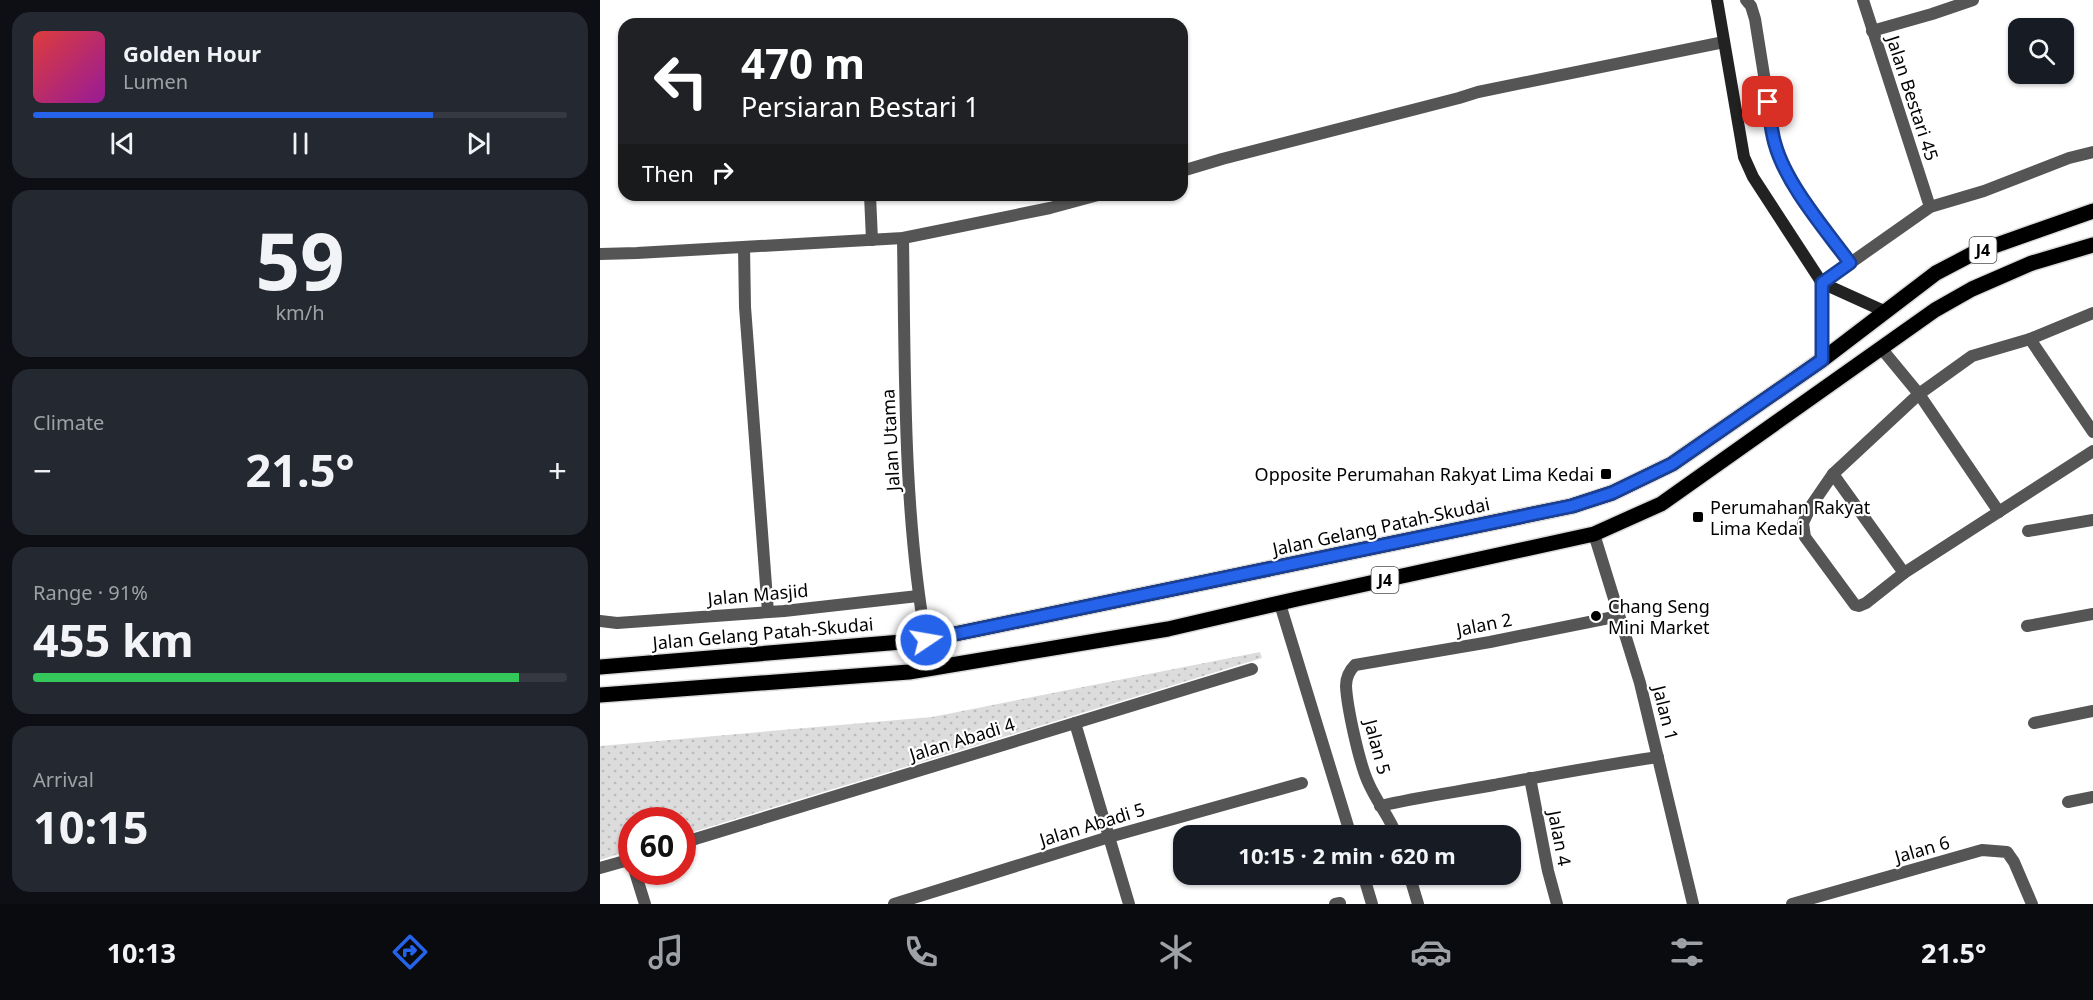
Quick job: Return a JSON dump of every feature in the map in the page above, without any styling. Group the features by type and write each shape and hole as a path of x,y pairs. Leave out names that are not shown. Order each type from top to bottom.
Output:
{"main road":[{"name":"Jalan Gelang Patah-Skudai","path":"600,667 926,640 1572,506 1612,493 1672,464 1822,360 1936,273 1974,253 2093,211"},
{"name":"J4","path":"600,695 909,672 1168,629 1594,534 1661,504 1935,310 1972,289 2032,263 2093,245"}],"street":[{"path":"1718,0 1744,157 1754,177 1822,283 1822,360"},
{"path":"1746,0 1751,6 1755,19 1775,144 1784,167 1796,188 1850,263"},
{"name":"Jalan Bestari 45","path":"1863,0 1930,207"},
{"path":"1872,31 1973,0"},
{"path":"1188,169 1478,92 1724,42"},
{"path":"1822,283 1930,207 1984,191 2069,158 2093,152"},
{"path":"870,201 872,240"},
{"path":"600,254 903,238 1076,201"},
{"name":"Jalan Utama","path":"903,238 906,432 918,596 926,640"},
{"path":"744,247 745,307 768,612"},
{"path":"1822,283 1886,312"},
{"path":"2093,312 2030,339 1972,356 1920,394 1833,474 1811,506 1803,523 1805,537 1855,604 1859,606 1904,573 2093,451"},
{"path":"2030,339 2093,432"},
{"path":"1881,348 1920,394 1999,512"},
{"path":"1833,474 1904,573"},
{"path":"2028,531 2093,520"},
{"name":"Jalan 1","path":"1594,534 1640,683 1693,904"},
{"name":"Jalan Masjid","path":"600,621 617,623 768,612 918,596"},
{"path":"1280,604 1348,825"},
{"path":"2027,626 2093,614"},
{"name":"Jalan 2","path":"1355,665 1490,642 1619,616"},
{"name":"Jalan 5","path":"1355,665 1348,672 1346,685 1355,735 1367,781 1392,825"},
{"name":"Jalan Abadi 4","path":"696,839 1251,669"},
{"path":"2034,723 2093,711"},
{"path":"1075,723 1129,904"},
{"path":"1380,806 1415,797 1658,757"},
{"name":"Jalan 4","path":"1530,778 1548,871 1557,904"},
{"name":"Jalan Abadi 5","path":"894,904 1109,837 1302,783"},
{"path":"2068,802 2093,797"},
{"name":"Jalan 6","path":"1792,904 1982,850 2007,852 2014,862 2032,904"},
{"path":"600,868 618,863"},
{"path":"638,885 645,904"},
{"path":"1366,885 1372,904"},
{"path":"1412,885 1418,904"}],"shaded area":[{"path":"1260,652 1262,658 696,831 696,807 618,807 618,854 600,860 600,746 932,717"}],"place":[{"name":"Opposite Perumahan Rakyat Lima Kedai","path":"1606,474"},
{"name":"Perumahan Rakyat Lima Kedai","path":"1698,517"},
{"name":"Chang Seng Mini Market","path":"1596,616"}],"route":[{"path":"926,640 1572,506 1612,493 1672,464 1822,360 1822,283 1850,263 1796,188 1784,167 1775,144 1768,102"}]}
